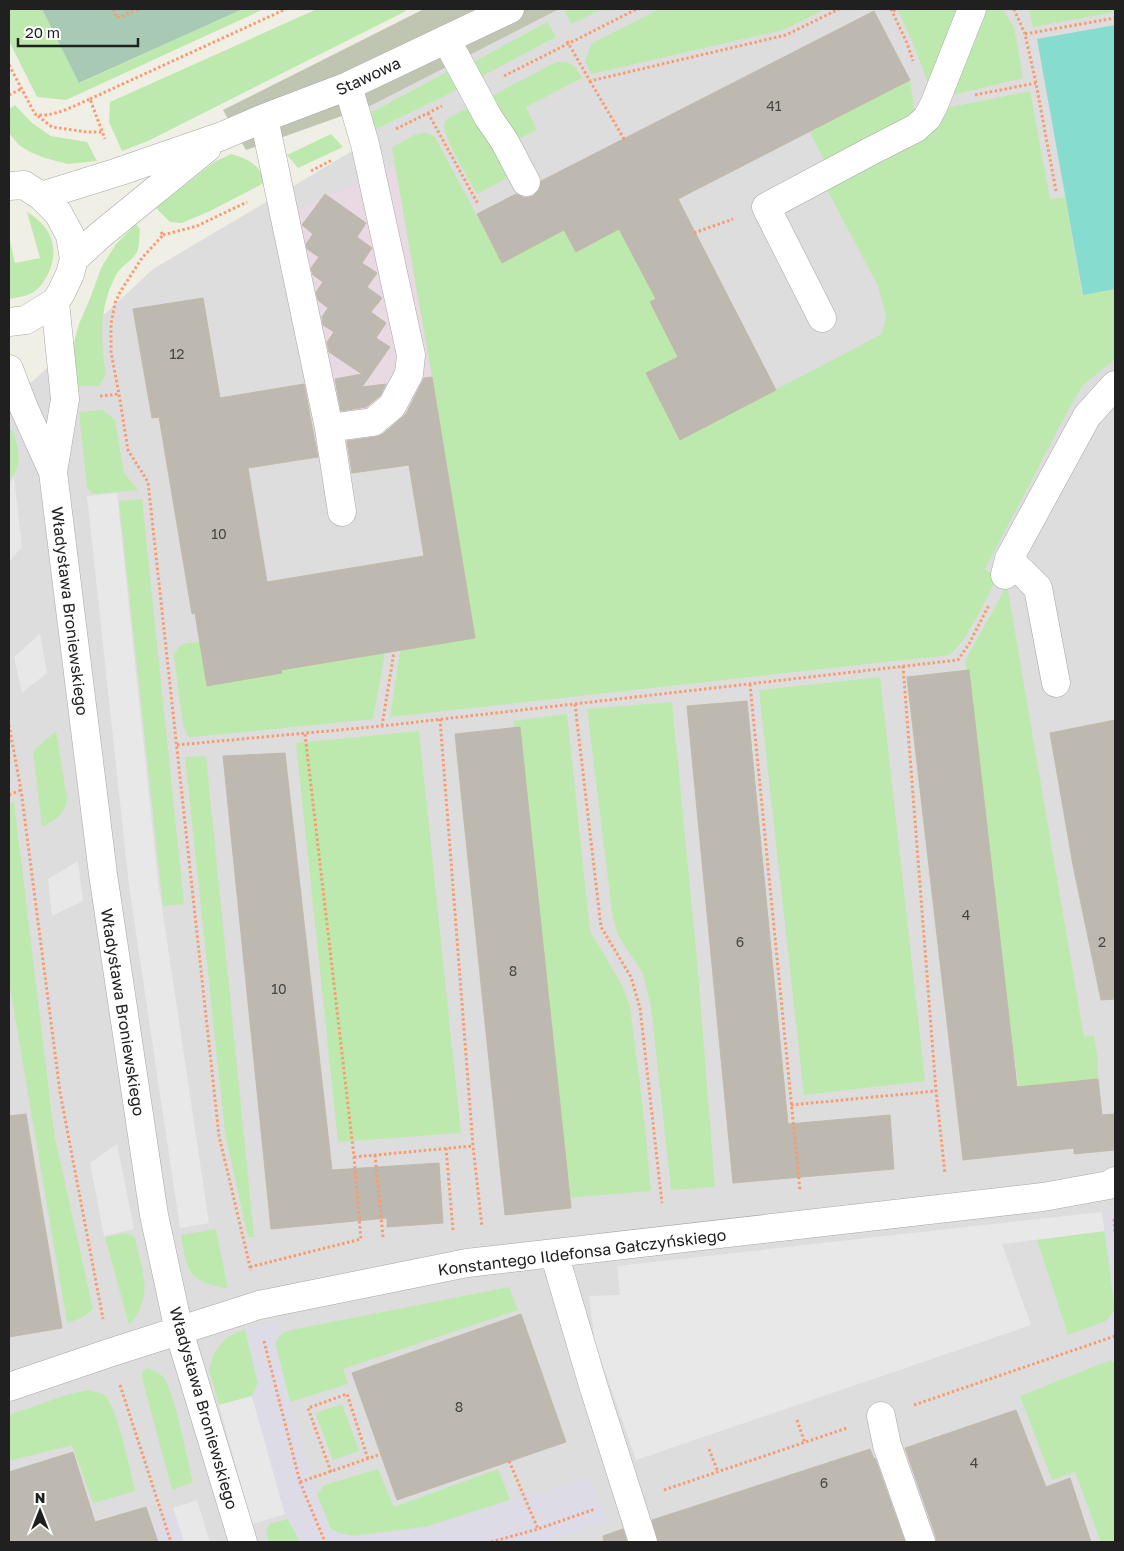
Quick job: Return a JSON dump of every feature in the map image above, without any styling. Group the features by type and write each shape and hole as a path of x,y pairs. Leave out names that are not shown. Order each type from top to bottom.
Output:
{"street":[{"name":"Stawowa","path":"21,183 118,172 222,136 348,86 510,9"},
{"path":"822,318 766,207 916,128 927,118 934,105 972,9"},
{"path":"446,40 526,182"},
{"path":"329,428 373,422 392,406 409,374 411,355 365,144 348,86"},
{"path":"264,118 329,428 342,512"},
{"name":"Stawowa","path":"74,259 222,136"},
{"path":"9,322 26,320 55,302 70,274 74,259 70,235 58,213 21,183"},
{"name":"Władysława Broniewskiego","path":"55,302 65,399 53,472 103,874 154,1215 179,1332 243,1542"},
{"name":"Władysława Broniewskiego","path":"9,369 24,408 53,472"},
{"path":"1056,683 1038,588 1007,567 1087,416 1115,385"},
{"name":"Konstantego Ildefonsa Gałczyńskiego","path":"9,1387 109,1353 259,1306 467,1263 1043,1197 1112,1183"},
{"path":"554,1253 593,1385 643,1542"},
{"path":"881,1416 887,1445 921,1542"}],"path":[{"path":"113,9 118,18 139,9"},
{"path":"35,114 42,116 50,114 90,99 286,9"},
{"path":"624,139 568,42 637,9"},
{"path":"590,81 786,35 839,9"},
{"path":"898,9 892,10 907,44 922,87 934,105 994,90 1036,83"},
{"path":"1014,9 1025,34 1056,191"},
{"path":"1025,34 1115,18"},
{"path":"9,65 35,114 52,127 87,132 103,132"},
{"path":"9,95 21,89"},
{"path":"90,99 118,172"},
{"path":"428,113 478,204"},
{"path":"138,204 163,235 142,258 120,292 112,314 110,340 128,450 148,482 219,1136 259,1306 264,1342 300,1482 325,1542"},
{"path":"694,233 766,207"},
{"path":"177,744 382,726 958,660 969,644 1007,567"},
{"path":"382,726 394,652"},
{"path":"903,666 936,1091 945,1175"},
{"path":"750,684 800,1191"},
{"path":"575,704 601,927 631,977 640,1008 662,1203"},
{"path":"440,719 473,1146 482,1228"},
{"path":"9,725 21,790 60,1092 109,1353 171,1542"},
{"path":"250,1268 361,1239 354,1157 305,734"},
{"path":"9,795 21,790"},
{"path":"791,1105 936,1091"},
{"path":"354,1157 473,1146"},
{"path":"446,1148 453,1231"},
{"path":"376,1155 383,1237"},
{"path":"491,1542 538,1529 601,1507 630,1502 1115,1336"},
{"path":"330,1472 308,1408 347,1394 368,1459"},
{"path":"797,1420 805,1443"},
{"path":"709,1449 718,1472"},
{"path":"300,1482 381,1454"},
{"path":"509,1461 538,1529"}],"shaded area":[{"path":"42,9 243,9 79,83"},
{"path":"424,9 559,9 370,106 246,150 223,110"},
{"path":"510,9 1115,9 1115,1542 9,1542 9,398 21,392 153,269 364,144 348,86"},
{"path":"1115,25 1115,289 1083,295 1037,39"},
{"path":"395,166 436,404 312,423 281,234 296,211"},
{"path":"14,478 22,547 9,562 9,484"},
{"path":"117,493 158,881 209,1223 180,1228 129,886 87,496"},
{"path":"40,634 47,673 22,693 14,657"},
{"path":"78,861 83,901 52,916 48,879"},
{"path":"117,1144 134,1229 104,1236 90,1163"},
{"path":"1115,1210 1115,1310 1102,1212"},
{"path":"1102,1212 1105,1231 1002,1244 1031,1325 636,1460 595,1342 589,1296 620,1295 617,1266"},
{"path":"1115,1310 1115,1364 1111,1360 1106,1321"},
{"path":"273,1322 286,1331 279,1336 275,1344 317,1495 331,1529 338,1533 353,1536 425,1527 588,1478 608,1522 547,1542 300,1542 285,1514 252,1396 258,1383 245,1329"},
{"path":"252,1396 285,1514 252,1524 219,1405"},
{"path":"197,1500 210,1542 184,1542 173,1508"},
{"path":"173,1508 184,1542 158,1542 153,1526"}],"green space":[{"path":"9,9 42,9 80,83 243,9 264,9 66,100 37,97 9,41"},
{"path":"317,9 405,9 406,11 150,140 122,151 109,122 110,102"},
{"path":"570,9 603,9 571,24 564,11"},
{"path":"659,9 826,9 783,30 591,74 585,62 591,44"},
{"path":"904,9 959,9 928,84 914,45 898,11"},
{"path":"986,9 1002,9 1014,27 1023,78 949,96"},
{"path":"1029,9 1115,9 1115,12 1033,27"},
{"path":"547,22 556,37 478,78 470,64"},
{"path":"556,62 572,65 582,78 526,107 537,130 516,140 488,98"},
{"path":"447,72 455,75 461,88 374,130 372,112"},
{"path":"910,80 915,114 825,162 810,132"},
{"path":"1030,91 1050,199 1065,197 1082,295 1115,289 1115,359 1083,385 1070,407 985,569 997,577 969,632 955,650 948,655 936,657 390,717 400,651 475,638 392,148 419,134 430,134 435,137 502,263 564,230 576,251 619,229 656,299 650,303 678,357 646,373 680,440 882,334 886,316 878,286 826,188 946,108"},
{"path":"15,105 32,123 51,136 87,142 97,161 68,164 45,158 19,145 9,133 9,109"},
{"path":"471,106 509,177 477,194 452,149 444,125 448,118"},
{"path":"331,134 343,147 298,168 287,155"},
{"path":"231,154 252,163 260,171 266,182 182,223 170,222 156,208 214,162"},
{"path":"27,212 42,223 51,238 53,245 52,263 49,272 37,289 32,293 9,299 9,236 15,263 40,258"},
{"path":"136,224 140,229 138,250 116,275 106,299 102,336 106,374 99,386 77,386 74,358 75,338 79,324 101,268 116,244"},
{"path":"103,410 115,420 124,473 138,490 93,494 87,488 79,412"},
{"path":"12,429 19,456 17,468 9,481 9,430"},
{"path":"142,499 184,904 163,906 119,501"},
{"path":"1007,585 1084,1037 1094,1035 1098,1063 1098,1079 1049,1084 1028,1152 1005,989 965,661"},
{"path":"200,642 208,686 282,673 281,667 308,662 309,666 385,653 373,719 188,737 183,725 174,656 181,646 187,643"},
{"path":"880,677 925,1081 804,1095 759,690"},
{"path":"672,702 697,960 715,1187 671,1190 651,1007 643,974 618,935 613,919 587,709"},
{"path":"567,714 590,931 622,985 630,1007 651,1191 567,1198 513,721"},
{"path":"56,731 67,798 66,804 59,816 42,827 33,751"},
{"path":"419,731 461,1133 338,1142 296,743"},
{"path":"206,756 254,1237 248,1237 225,1133 185,757"},
{"path":"14,802 54,1133 93,1309 82,1318 67,1323 9,982 9,804"},
{"path":"216,1229 228,1289 215,1286 197,1278 188,1267 185,1259 181,1235"},
{"path":"1105,1231 1115,1310 1106,1321 1068,1335 1037,1240"},
{"path":"126,1233 135,1238 144,1283 142,1304 129,1325 105,1237"},
{"path":"509,1287 518,1310 343,1369 348,1384 290,1402 275,1343 279,1336 286,1331"},
{"path":"245,1329 258,1383 252,1396 219,1405 209,1370 214,1353 227,1337"},
{"path":"1111,1360 1115,1364 1115,1542 1101,1542 1075,1472 1052,1480 1020,1396"},
{"path":"146,1368 159,1373 163,1377 172,1396 193,1482 172,1490 143,1382 142,1373"},
{"path":"88,1390 98,1392 106,1397 115,1414 135,1491 93,1503 72,1445 9,1461 9,1415 66,1395"},
{"path":"342,1404 359,1451 333,1460 315,1413"},
{"path":"378,1469 394,1507 498,1469 510,1500 425,1527 353,1536 338,1533 331,1529 317,1495 324,1485"},
{"path":"288,1519 300,1542 269,1542 266,1533 269,1524"}],"building":[{"path":"874,11 910,80 678,199 776,390 680,440 646,373 678,357 650,302 656,299 619,229 576,252 564,230 502,263 477,214 516,194 525,198 533,196 539,190 541,181"},
{"path":"325,194 366,223 357,237 372,248 362,263 377,273 367,287 382,298 371,312 386,323 376,338 390,347 362,387 386,384 380,396 366,407 341,411 335,379 362,374 329,352 327,342 334,332 323,325 322,317 328,308 318,300 316,292 323,282 313,275 311,268 319,257 307,249 306,244 313,234 302,225"},
{"path":"203,298 220,398 304,384 318,457 248,468 267,582 424,556 409,465 352,473 347,441 383,434 406,414 424,378 432,377 475,638 281,670 282,673 207,686 195,613 192,614 159,417 152,418 133,309"},
{"path":"969,670 1017,1087 1098,1079 1102,1115 1115,1114 1115,1150 1074,1154 1074,1148 963,1160 907,677"},
{"path":"747,701 788,1124 890,1115 894,1169 733,1183 687,706"},
{"path":"1115,720 1115,999 1101,1000 1073,865 1050,733"},
{"path":"520,727 571,1208 505,1215 455,734"},
{"path":"285,753 332,1170 439,1163 443,1223 387,1227 387,1218 271,1229 223,756"},
{"path":"26,1114 62,1328 9,1337 9,1116"},
{"path":"521,1314 566,1442 397,1500 352,1373"},
{"path":"1016,1410 1046,1487 1070,1478 1091,1542 936,1542 936,1537 905,1448"},
{"path":"870,1449 875,1458 905,1542 658,1542 652,1520"},
{"path":"73,1452 95,1522 146,1507 158,1542 9,1542 9,1472"},
{"path":"623,1529 627,1542 604,1542 603,1536"}]}
